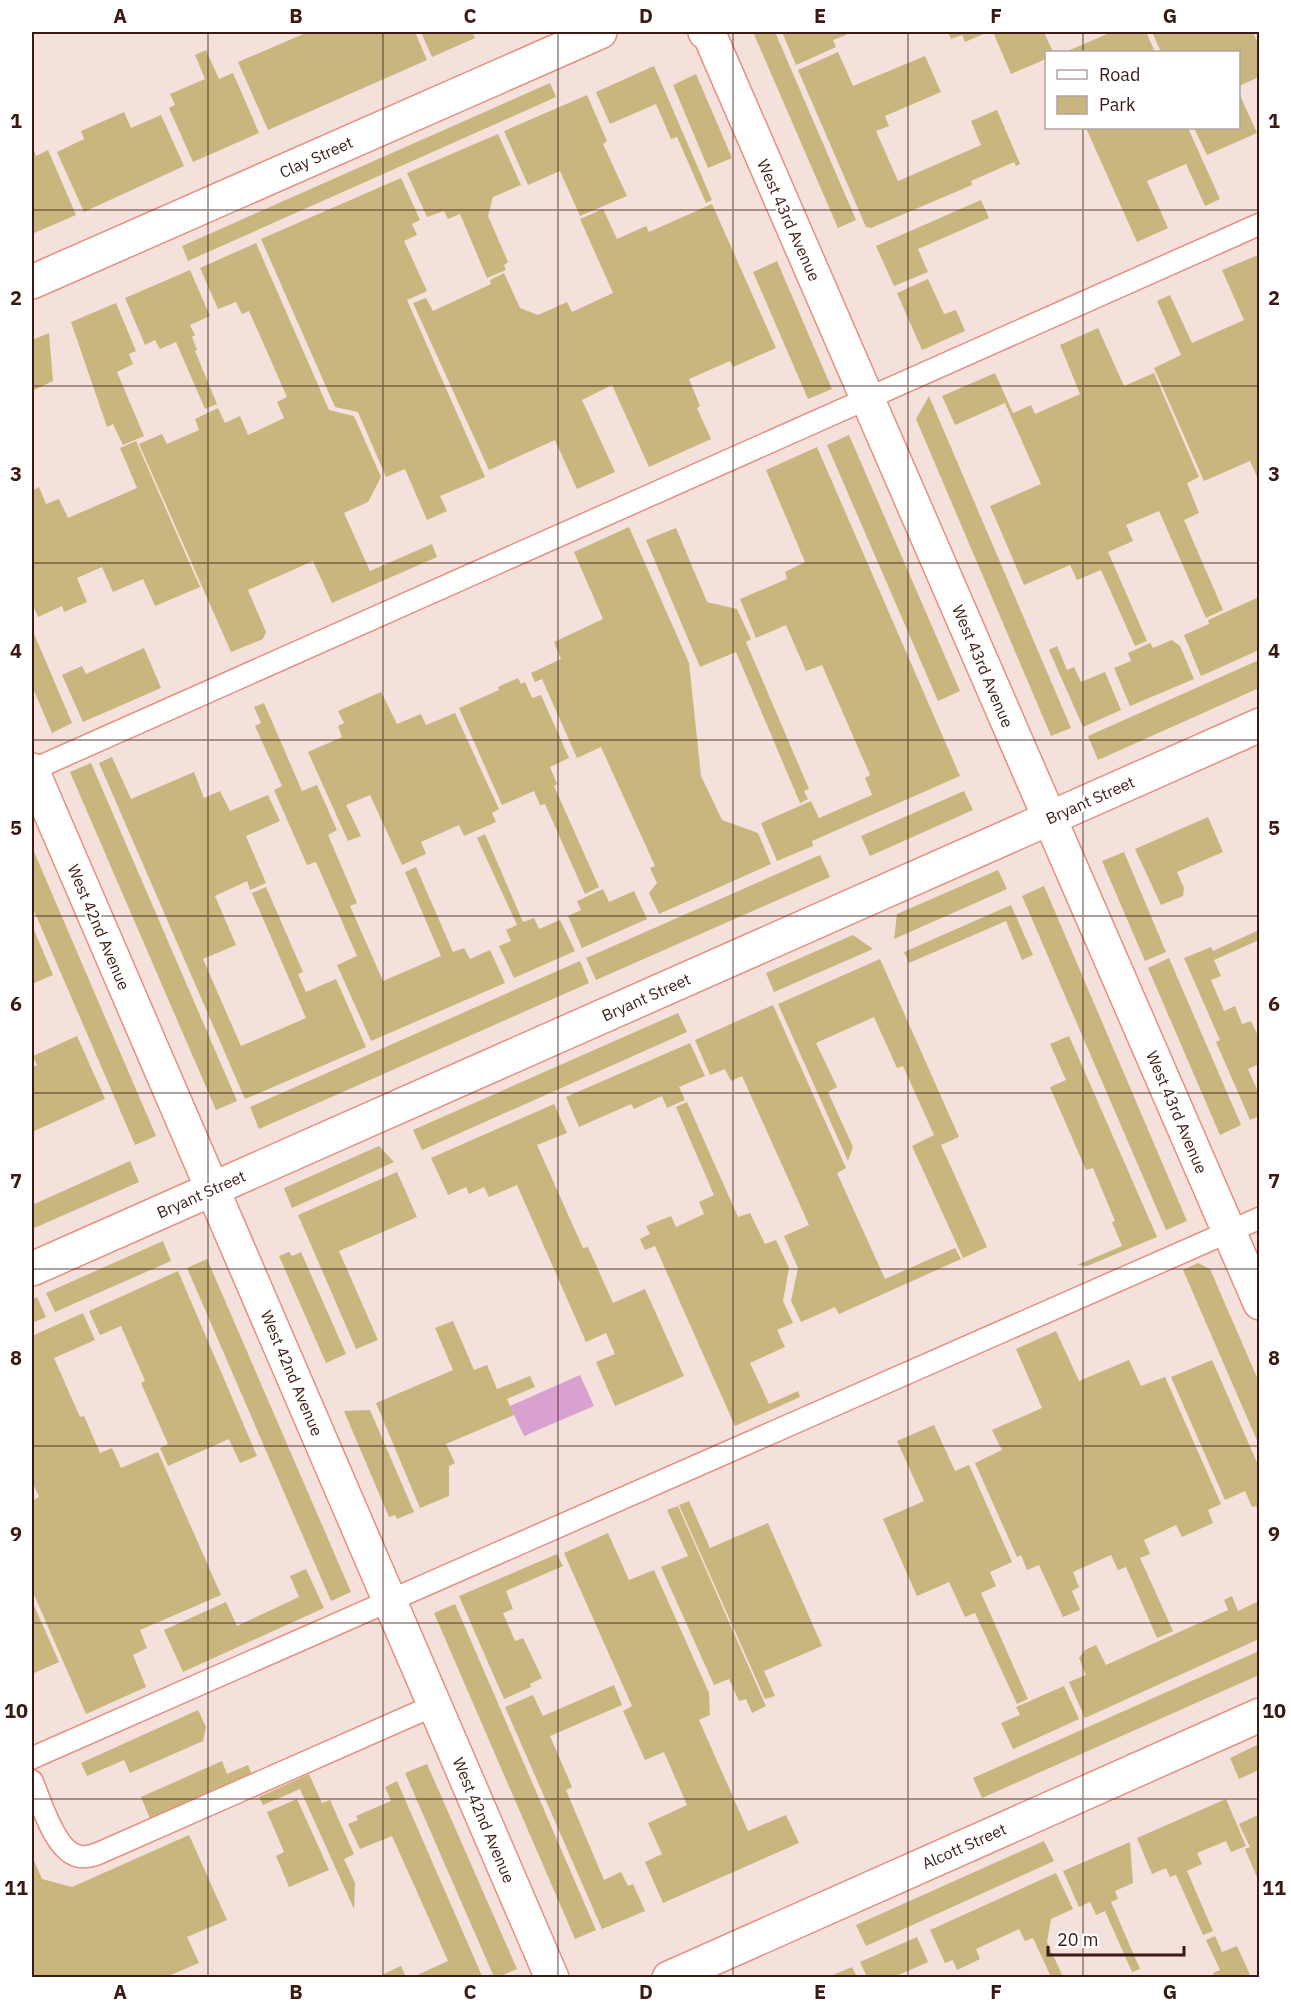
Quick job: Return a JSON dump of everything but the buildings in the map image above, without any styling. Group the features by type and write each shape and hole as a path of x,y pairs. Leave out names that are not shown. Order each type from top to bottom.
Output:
{"street":[{"name":"Clay Street","path":"32,282 600,32"},
{"name":"West 43rd Avenue","path":"705,32 710,36 1260,1303"},
{"name":"Bryant Street","path":"32,1269 1260,725"},
{"name":"West 42nd Avenue","path":"32,770 552,1977"},
{"name":"Alcott Street","path":"669,1977 1260,1715"}],"lane":[{"path":"32,770 1260,224"},
{"path":"32,1758 1260,1218"},
{"path":"32,1781 61,1846 78,1856 87,1856 97,1854 435,1706"}],"green space":[{"path":"308,32 415,32 427,60 268,130 238,62"},
{"path":"421,32 472,32 475,38 432,57"},
{"path":"753,32 775,32 856,220 838,228"},
{"path":"782,32 845,32 846,35 833,40 836,47 796,65"},
{"path":"948,32 988,32 965,42 962,35 951,39"},
{"path":"993,32 1044,32 1053,51 1045,51 1045,59 1011,74"},
{"path":"1112,32 1146,32 1155,51 1067,51"},
{"path":"1152,32 1253,32 1259,46 1259,77 1240,86 1240,51 1161,51"},
{"path":"206,50 219,79 233,73 259,133 193,162 169,108 175,105 170,94 205,79 195,55"},
{"path":"838,52 853,86 925,56 941,92 885,116 889,126 876,131 898,181 981,145 971,121 997,110 1020,164 1016,166 1014,162 971,181 972,185 871,228 866,227 798,70"},
{"path":"654,66 712,200 706,203 677,137 671,139 656,104 610,124 596,92"},
{"path":"696,74 732,158 708,168 673,85"},
{"path":"550,83 556,97 188,261 182,246"},
{"path":"587,95 607,141 603,144 627,196 580,216 560,171 528,185 504,131"},
{"path":"1240,95 1257,133 1207,155 1194,129 1240,129"},
{"path":"124,112 131,128 161,115 184,166 84,212 57,152 84,139 81,131"},
{"path":"1086,129 1188,129 1220,199 1205,206 1186,164 1147,181 1168,228 1137,242"},
{"path":"498,134 521,185 493,197 488,216 508,262 504,265 506,270 487,278 460,214 448,219 444,211 427,217 407,173"},
{"path":"32,145 36,156 48,150 76,215 32,234"},
{"path":"401,178 420,220 412,224 417,235 404,241 427,291 407,300 485,477 440,496 447,511 427,520 405,469 386,477 358,412 335,407 261,239"},
{"path":"981,200 989,218 918,249 928,272 894,286 876,246"},
{"path":"712,204 776,348 733,367 730,361 689,379 700,406 697,408 711,439 649,467 612,385 582,400 615,472 577,489 555,440 489,470 413,303 426,298 433,311 491,284 490,280 504,273 520,308 538,315 567,302 572,312 613,293 580,219 603,209 617,239 646,226 649,232"},
{"path":"256,243 329,410 354,416 381,477 368,502 344,513 370,571 432,544 437,557 332,603 313,561 248,590 266,632 263,639 231,652 139,444 162,434 167,444 199,430 195,419 218,408 225,423 240,416 248,435 284,418 277,402 287,397 249,311 242,314 236,302 218,309 200,268"},
{"path":"1258,255 1260,259 1259,481 1250,461 1204,481 1154,368 1181,355 1157,301 1170,295 1192,343 1244,320 1222,270"},
{"path":"777,261 832,389 808,399 753,272"},
{"path":"190,270 210,316 190,325 195,335 192,337 197,350 195,351 217,404 205,409 176,342 160,349 155,340 145,345 125,298"},
{"path":"928,279 944,314 956,310 965,331 922,350 897,293"},
{"path":"116,303 136,351 129,354 133,364 117,372 144,436 123,445 113,424 107,427 71,322"},
{"path":"1098,328 1124,386 1154,373 1199,477 1187,483 1199,513 1184,520 1223,610 1206,618 1159,511 1126,525 1133,541 1108,552 1147,641 1135,646 1101,570 1077,580 1070,565 1024,585 990,506 1041,484 1005,403 955,425 942,396 995,373 1013,413 1031,405 1035,414 1080,394 1060,345"},
{"path":"49,333 53,381 32,391 32,340"},
{"path":"929,396 1071,728 1051,736 916,419"},
{"path":"849,435 960,691 938,701 827,445"},
{"path":"136,441 200,587 155,606 143,579 113,592 102,567 77,578 87,602 64,612 62,606 38,617 32,603 32,491 39,487 46,504 59,499 68,518 137,488 120,448"},
{"path":"817,447 960,776 812,841 813,846 777,861 761,823 811,801 819,818 872,795 865,778 870,775 822,665 806,671 786,625 756,638 740,599 787,579 785,572 805,562 766,470"},
{"path":"629,527 689,663 701,776 722,820 758,833 771,864 659,914 649,893 657,883 650,868 655,866 601,747 577,758 542,679 535,682 531,673 561,659 554,642 603,619 574,552"},
{"path":"676,528 707,602 737,609 751,639 746,642 809,789 804,791 808,799 800,803 736,652 700,667 646,540"},
{"path":"1259,597 1259,650 1201,676 1184,635 1209,624 1208,620"},
{"path":"32,629 72,723 52,733 32,686"},
{"path":"1172,640 1180,646 1194,679 1130,706 1114,668 1131,661 1128,653 1150,643 1153,648"},
{"path":"1057,646 1067,670 1074,667 1081,682 1105,672 1121,710 1083,727 1049,650"},
{"path":"144,648 161,688 83,722 62,675 82,666 86,674"},
{"path":"1259,660 1259,688 1098,760 1088,736"},
{"path":"518,678 521,684 525,682 532,698 541,695 569,758 550,767 557,784 554,786 599,887 585,894 545,804 540,805 534,791 502,805 459,708 499,690 498,687"},
{"path":"381,692 397,724 421,714 426,725 455,713 499,809 492,813 496,822 464,836 459,825 421,842 426,854 402,865 370,795 346,805 361,836 348,841 308,752 342,737 338,726 344,723 338,711"},
{"path":"264,703 302,791 317,785 337,830 328,835 357,903 350,906 383,981 441,956 405,872 416,867 453,952 464,948 470,959 490,950 505,983 371,1041 337,965 357,956 316,862 307,865 274,790 282,786 255,726 261,723 254,707"},
{"path":"112,757 131,799 194,772 204,798 220,791 230,811 268,795 280,821 246,836 266,883 250,890 247,881 215,896 236,945 203,959 241,1046 306,1018 252,893 266,887 303,972 298,974 306,992 336,979 366,1047 245,1099 99,763"},
{"path":"91,763 237,1101 216,1110 70,772"},
{"path":"964,791 973,810 870,856 861,836"},
{"path":"1208,817 1223,852 1177,872 1184,888 1183,896 1161,905 1135,849"},
{"path":"485,834 523,922 534,918 539,929 560,920 575,951 514,978 499,946 511,941 506,930 517,925 477,838"},
{"path":"32,847 156,1136 135,1145 32,906"},
{"path":"1124,852 1166,952 1145,961 1102,861"},
{"path":"820,855 830,877 596,980 586,958"},
{"path":"998,870 1007,889 894,939 897,914"},
{"path":"1044,886 1187,1221 1166,1230 1022,896"},
{"path":"603,889 609,902 634,891 647,919 582,948 568,916 581,910 577,901"},
{"path":"1011,905 1033,955 1022,960 1006,921 909,963 904,952"},
{"path":"32,925 53,975 32,984"},
{"path":"1259,930 1259,940 1214,960 1221,976 1211,980 1224,1011 1235,1006 1242,1024 1251,1021 1259,1038 1259,1064 1248,1069 1259,1094 1259,1116 1250,1120 1216,1042 1220,1040 1184,958 1211,947 1213,951"},
{"path":"853,935 873,949 774,992 766,973"},
{"path":"1169,958 1241,1125 1220,1135 1148,968"},
{"path":"880,959 959,1137 941,1145 987,1247 963,1258 912,1146 934,1135 903,1066 897,1068 874,1017 816,1043 837,1087 828,1092 853,1147 848,1161 778,1004"},
{"path":"580,961 589,983 259,1129 250,1107"},
{"path":"773,1005 846,1168 837,1173 885,1279 955,1248 961,1259 839,1314 835,1307 801,1322 791,1301 798,1268 784,1236 809,1225 742,1076 731,1081 725,1069 710,1075 695,1040"},
{"path":"678,1013 687,1032 422,1150 413,1130"},
{"path":"77,1036 105,1099 32,1132 32,1068 37,1065 33,1056"},
{"path":"1069,1036 1157,1237 1087,1266 1077,1265 1122,1246 1112,1222 1115,1221 1093,1168 1086,1170 1050,1087 1066,1080 1050,1044"},
{"path":"690,1043 705,1076 679,1087 685,1100 667,1108 662,1096 634,1109 631,1104 579,1127 566,1097"},
{"path":"687,1102 738,1217 750,1213 765,1244 776,1240 789,1268 783,1301 793,1323 777,1330 785,1347 750,1363 769,1404 798,1391 800,1397 735,1426 655,1246 645,1250 640,1239 650,1234 646,1226 671,1216 676,1227 704,1214 699,1202 714,1195 676,1107"},
{"path":"554,1104 567,1133 537,1145 583,1248 588,1247 613,1303 645,1289 684,1376 615,1406 596,1362 615,1354 606,1333 586,1342 517,1185 489,1197 484,1187 469,1194 466,1187 448,1195 431,1158"},
{"path":"379,1146 394,1162 292,1208 284,1188"},
{"path":"130,1161 139,1182 32,1229 32,1205"},
{"path":"397,1172 417,1217 339,1251 378,1340 356,1349 298,1215"},
{"path":"163,1241 171,1261 55,1312 46,1293"},
{"path":"289,1252 292,1256 301,1252 346,1354 326,1363 279,1256"},
{"path":"207,1259 351,1592 331,1601 187,1268"},
{"path":"1198,1263 1210,1269 1259,1382 1259,1445 1183,1270"},
{"path":"178,1271 257,1456 240,1463 229,1439 168,1466 160,1448 168,1444 141,1383 145,1381 121,1326 100,1335 89,1311"},
{"path":"37,1297 46,1317 32,1323 32,1300"},
{"path":"83,1313 95,1340 54,1358 80,1417 84,1416 100,1453 112,1448 121,1468 158,1452 221,1595 140,1630 147,1648 133,1655 146,1687 86,1714 32,1590 32,1501 39,1497 32,1481 32,1336"},
{"path":"453,1321 474,1370 487,1365 497,1389 530,1376 535,1387 507,1399 514,1415 446,1444 455,1463 449,1466 449,1496 420,1508 376,1403 453,1370 435,1328"},
{"path":"1056,1331 1079,1381 1129,1360 1141,1386 1165,1377 1221,1504 1208,1510 1213,1523 1182,1537 1176,1525 1144,1540 1150,1554 1140,1558 1173,1631 1157,1638 1126,1567 1118,1570 1111,1555 1073,1572 1079,1587 1072,1591 1080,1610 1063,1617 1039,1565 1027,1570 1021,1555 1017,1557 975,1463 1002,1450 992,1430 1042,1408 1016,1349"},
{"path":"1212,1360 1259,1467 1259,1513 1256,1506 1252,1507 1245,1491 1225,1500 1171,1377"},
{"path":"370,1410 414,1512 397,1519 395,1515 389,1517 344,1411"},
{"path":"934,1425 955,1471 969,1465 1012,1562 990,1572 996,1586 981,1593 1028,1699 1017,1704 975,1613 965,1617 949,1582 917,1596 883,1519 924,1501 897,1441"},
{"path":"689,1501 710,1548 768,1523 822,1646 764,1671 775,1696 765,1699 679,1505"},
{"path":"678,1506 766,1706 752,1713 746,1699 739,1701 729,1679 714,1685 661,1567 688,1556 667,1510"},
{"path":"608,1533 629,1580 654,1570 709,1693 710,1715 699,1720 748,1831 786,1815 799,1843 663,1903 645,1862 662,1854 648,1823 687,1805 664,1752 645,1760 623,1711 632,1706 564,1553"},
{"path":"557,1554 563,1566 506,1591 513,1609 503,1613 515,1641 523,1638 542,1678 530,1684 531,1687 504,1699 459,1596"},
{"path":"306,1569 324,1608 183,1672 164,1630 226,1602 237,1626 299,1597 290,1576"},
{"path":"1232,1596 1238,1611 1259,1601 1259,1639 1085,1718 1069,1682 1086,1675 1079,1658 1085,1650 1096,1645 1106,1665 1228,1610 1224,1600"},
{"path":"32,1601 59,1662 32,1674"},
{"path":"455,1604 596,1930 575,1939 434,1613"},
{"path":"1259,1651 1259,1675 982,1798 973,1778"},
{"path":"614,1685 622,1705 550,1736 572,1787 566,1790 604,1880 621,1872 628,1886 633,1884 645,1911 602,1929 505,1707 533,1695 543,1716"},
{"path":"1064,1686 1079,1719 1013,1749 1001,1723 1020,1715 1016,1707"},
{"path":"198,1710 206,1727 203,1741 130,1773 124,1760 87,1776 81,1763"},
{"path":"1259,1744 1259,1770 1239,1779 1230,1758"},
{"path":"222,1761 227,1774 248,1765 253,1777 151,1821 141,1797"},
{"path":"427,1764 517,1969 498,1977 494,1977 405,1773"},
{"path":"309,1774 322,1803 330,1800 354,1854 344,1859 355,1883 354,1909 300,1789 263,1805 259,1797"},
{"path":"397,1781 481,1977 415,1976 448,1961 392,1836 360,1849 348,1824 358,1820 356,1816 391,1801 385,1787"},
{"path":"297,1799 329,1870 289,1887 276,1856 284,1852 267,1812"},
{"path":"1226,1799 1246,1846 1231,1852 1226,1841 1197,1853 1202,1864 1187,1871 1213,1931 1203,1935 1176,1875 1170,1877 1166,1868 1152,1874 1137,1838"},
{"path":"1258,1815 1260,1818 1259,1882 1245,1849 1250,1847 1239,1824"},
{"path":"189,1835 227,1920 187,1937 199,1963 166,1977 32,1977 32,1856 42,1879 72,1887"},
{"path":"1044,1841 1054,1861 866,1946 856,1925"},
{"path":"1130,1842 1133,1883 1115,1891 1118,1899 1111,1902 1140,1969 1132,1972 1105,1911 1096,1915 1090,1902 1079,1907 1063,1871"},
{"path":"1056,1873 1073,1909 1051,1919 1047,1942 1063,1977 1051,1977 1033,1938 1025,1941 1019,1929 976,1949 980,1959 957,1970 953,1960 945,1963 930,1930"},
{"path":"1215,1936 1222,1952 1237,1946 1251,1977 1215,1977 1213,1973 1220,1970 1206,1940"},
{"path":"917,1937 928,1962 894,1977 867,1977 860,1962"},
{"path":"401,1966 406,1977 377,1977"},
{"path":"852,1967 857,1977 828,1977"}],"shaded area":[{"path":"580,1375 594,1406 524,1436 510,1406"}]}
